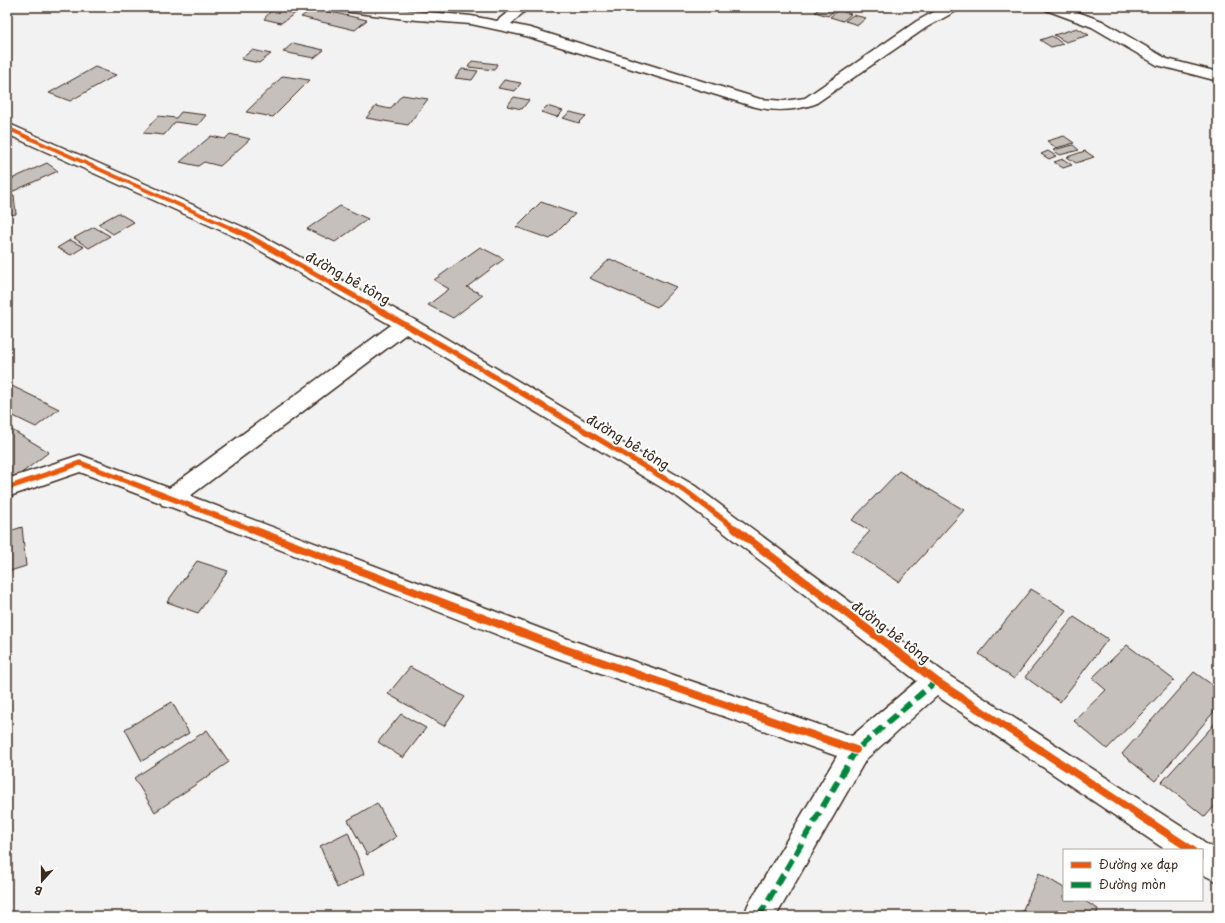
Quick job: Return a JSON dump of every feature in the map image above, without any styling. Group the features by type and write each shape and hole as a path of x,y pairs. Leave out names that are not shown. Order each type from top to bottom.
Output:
{"street":[{"path":"343,7 405,16 471,20 501,25 545,36 757,103 786,107 798,106 810,101 922,24 953,7"},
{"path":"501,25 522,7"},
{"path":"1052,7 1096,24 1162,62 1218,77"},
{"name":"đường bê tông","path":"7,128 246,235 406,324 687,492 936,681 1190,849"},
{"path":"170,499 406,324"},
{"path":"7,488 80,463 170,499 246,526 564,649 856,750"},
{"name":"đường bê tông","path":"759,916 856,750 936,681"},
{"path":"1203,858 1218,867"}],"building":[{"path":"274,7 300,10 281,23 264,19"},
{"path":"821,7 836,9 828,16 815,12"},
{"path":"313,8 367,20 355,30 301,17"},
{"path":"838,10 851,14 843,21 830,17"},
{"path":"853,15 866,18 858,25 845,21"},
{"path":"1077,28 1089,35 1066,42 1054,35"},
{"path":"1052,36 1063,44 1051,47 1040,40"},
{"path":"293,43 324,50 314,58 283,52"},
{"path":"252,50 271,54 259,63 241,59"},
{"path":"472,61 497,64 494,70 468,67"},
{"path":"95,67 116,75 70,101 49,93"},
{"path":"462,69 478,71 472,80 455,78"},
{"path":"283,76 310,80 273,117 246,112"},
{"path":"504,80 521,83 515,91 498,88"},
{"path":"402,95 428,99 408,125 366,118 376,106 390,109"},
{"path":"514,97 529,100 522,109 507,106"},
{"path":"547,106 563,111 557,117 541,112"},
{"path":"181,112 206,115 198,125 175,122 164,135 143,133 158,116 176,118"},
{"path":"570,112 586,116 579,123 563,118"},
{"path":"230,134 250,139 220,166 204,162 198,166 180,162 211,136 225,139"},
{"path":"1064,136 1074,143 1056,148 1047,141"},
{"path":"1073,145 1079,150 1060,155 1053,150"},
{"path":"1048,151 1056,156 1049,159 1041,154"},
{"path":"1085,151 1094,157 1076,163 1067,157"},
{"path":"1063,159 1072,165 1063,168 1054,162"},
{"path":"47,163 58,171 7,194 7,181"},
{"path":"14,195 16,214 7,216 7,196"},
{"path":"541,202 575,214 550,239 516,227"},
{"path":"340,206 368,219 335,242 307,229"},
{"path":"118,213 134,222 113,234 98,224"},
{"path":"94,227 110,236 89,248 74,238"},
{"path":"70,240 84,247 71,255 57,248"},
{"path":"480,247 504,259 467,287 483,295 453,318 428,305 449,289 434,280"},
{"path":"610,259 676,287 657,307 589,278"},
{"path":"12,386 59,409 36,427 7,413 7,390"},
{"path":"7,427 49,452 15,478 7,473"},
{"path":"899,471 964,510 899,582 852,551 870,531 852,520"},
{"path":"22,527 26,566 7,572 7,532"},
{"path":"197,561 228,571 198,613 167,602"},
{"path":"1031,589 1066,610 1014,679 979,654"},
{"path":"1074,617 1108,639 1060,702 1025,677"},
{"path":"1127,645 1174,680 1107,749 1074,721 1106,690 1092,678"},
{"path":"410,667 465,697 444,726 388,694"},
{"path":"1194,672 1218,689 1218,707 1155,781 1122,754"},
{"path":"172,702 189,733 142,761 125,729"},
{"path":"401,714 426,728 403,758 378,742"},
{"path":"1218,720 1218,802 1205,817 1162,782"},
{"path":"207,730 229,762 155,812 134,778"},
{"path":"377,803 396,837 367,855 348,820"},
{"path":"348,832 364,874 337,888 320,846"},
{"path":"1039,873 1063,887 1063,901 1085,901 1098,909 1096,916 1020,916"}],"marked path":[{"path":"759,916 856,750 936,681"}],"cycle path":[{"path":"7,128 246,235 450,350 687,492 936,681 1190,849"},
{"path":"7,488 80,463 564,649 856,750"}]}
